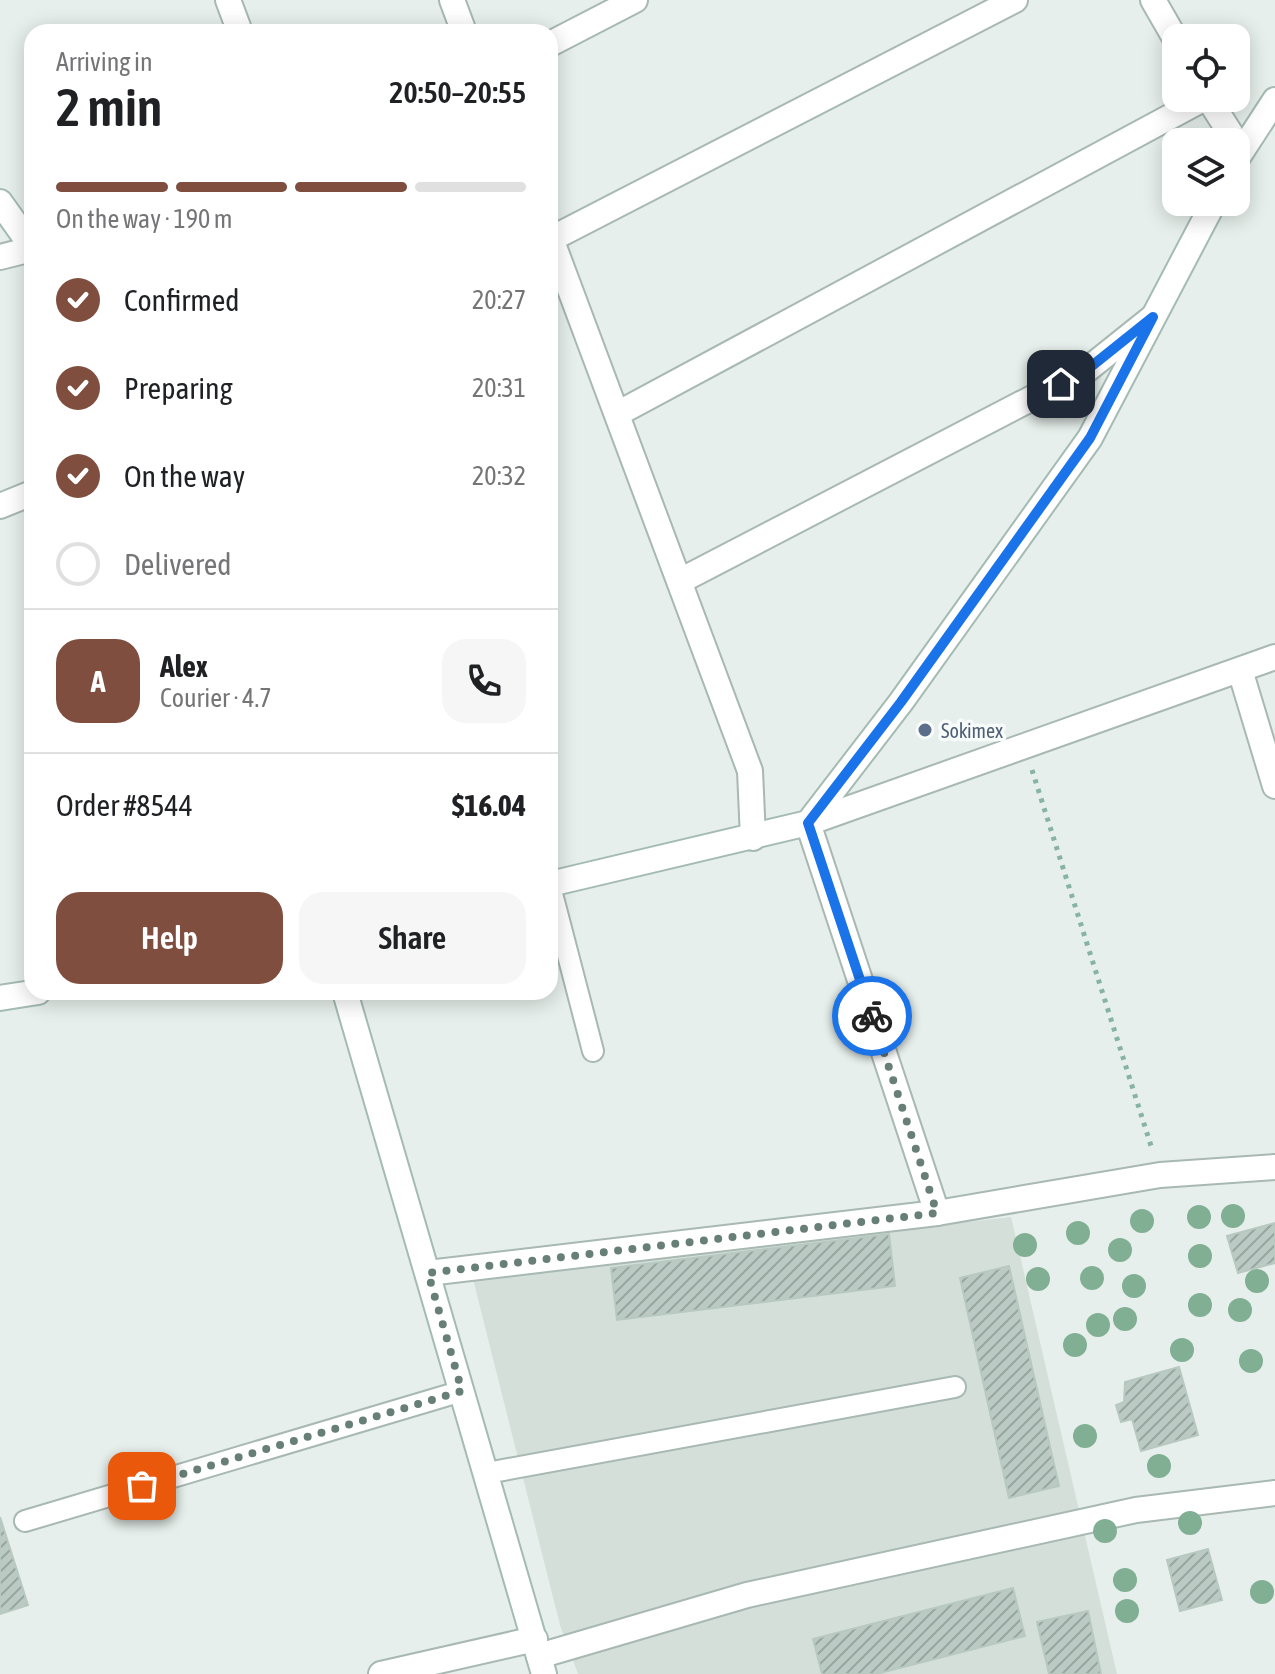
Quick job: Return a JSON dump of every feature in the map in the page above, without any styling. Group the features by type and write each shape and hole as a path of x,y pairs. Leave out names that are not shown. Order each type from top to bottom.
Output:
{"street":[{"path":"228,0 237,24"},
{"path":"452,0 461,24"},
{"path":"558,40 635,0"},
{"path":"558,234 1015,0"},
{"path":"1153,0 1167,24"},
{"path":"1250,143 1268,124 1275,100"},
{"path":"617,414 1181,112"},
{"path":"0,202 24,236"},
{"path":"808,823 901,702 1090,438 1207,216"},
{"path":"0,257 24,250"},
{"path":"558,257 750,771 753,838"},
{"path":"680,581 1088,369 1153,317"},
{"path":"0,506 24,496"},
{"path":"558,883 808,823 1275,657"},
{"path":"1240,670 1275,786"},
{"path":"808,823 937,1213"},
{"path":"0,998 24,994"},
{"path":"347,1000 539,1656"},
{"path":"428,1273 937,1213 1160,1175 1275,1167"},
{"path":"381,1674 539,1656 747,1595 1136,1510 1275,1493"}],"lane":[{"path":"558,916 593,1051"},
{"path":"487,1473 955,1387"},
{"path":"25,1521 462,1391"}],"path":[{"path":"1024,746 1160,1175"}],"shaded area":[{"path":"1011,1217 1117,1674 578,1674 560,1625 473,1279"}],"building":[{"path":"1275,1223 1275,1263 1238,1273 1227,1236"},
{"path":"889,1234 895,1286 617,1320 611,1268"},
{"path":"1009,1266 1059,1486 1009,1498 960,1278"},
{"path":"1179,1367 1198,1435 1141,1451 1132,1419 1121,1422 1116,1405 1124,1402 1125,1382"},
{"path":"0,1517 28,1605 0,1614"},
{"path":"1208,1549 1222,1600 1180,1611 1167,1560"},
{"path":"1013,1588 1025,1636 876,1674 822,1674 813,1639"},
{"path":"1088,1611 1101,1674 1049,1674 1037,1622"}],"way so far":[{"path":"142,1486 462,1391 428,1273 937,1213 872,1016"}],"place":[{"name":"Sokimex","path":"925,730"}],"route":[{"path":"872,1016 808,823 901,702 1090,438 1153,317 1088,369 1061,384"}]}
